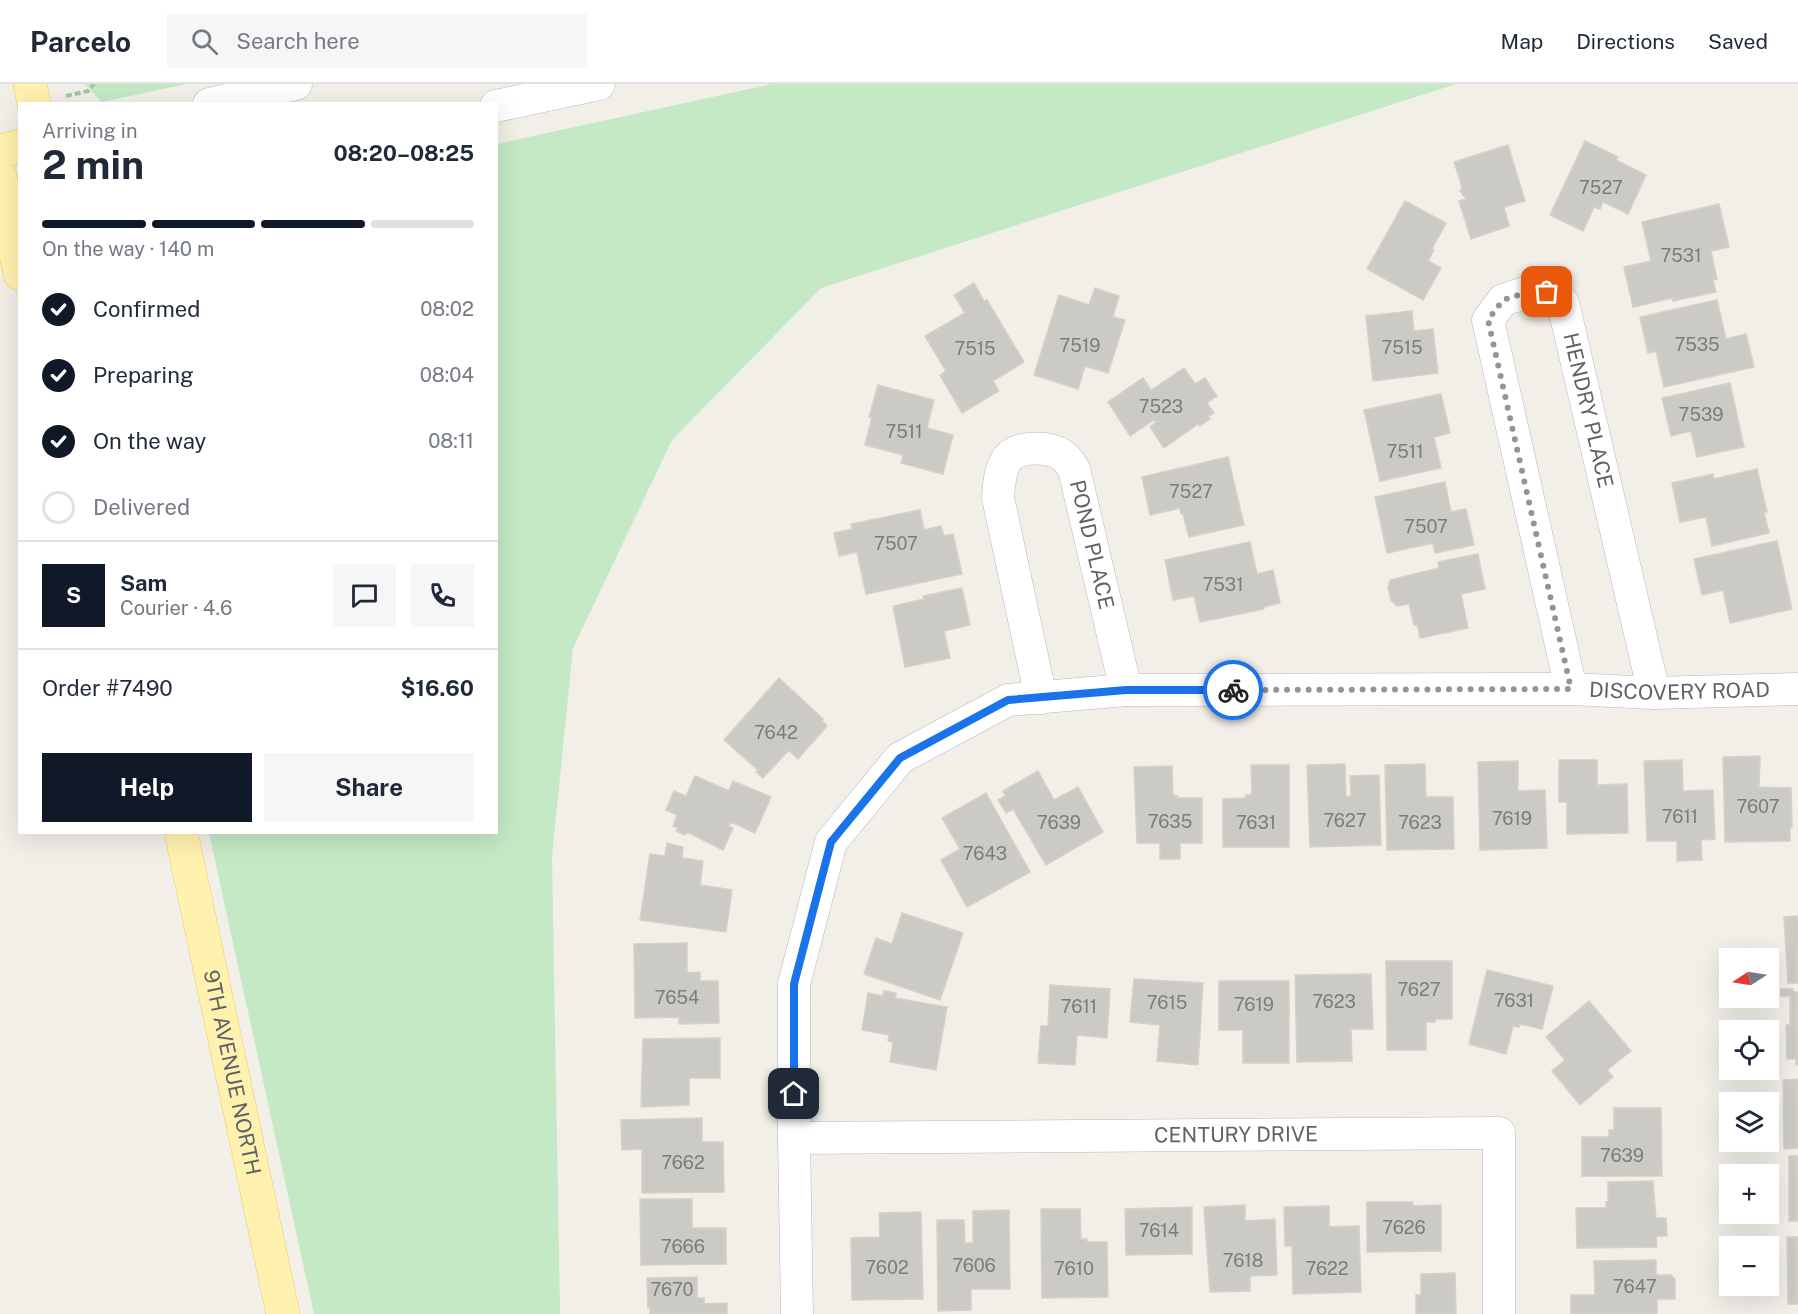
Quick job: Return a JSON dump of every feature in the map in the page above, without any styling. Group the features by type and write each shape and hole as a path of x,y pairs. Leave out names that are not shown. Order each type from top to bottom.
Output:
{"main road":[{"path":"30,84 34,102"},
{"path":"0,151 18,146"},
{"path":"0,176 18,263"},
{"name":"9TH AVENUE NORTH","path":"181,834 284,1314"}],"street":[{"path":"218,102 296,84"},
{"path":"498,106 599,84"},
{"name":"HENDRY PLACE","path":"1571,689 1488,320 1503,300 1525,293 1547,292 1563,303 1654,693"},
{"name":"POND PLACE","path":"1041,698 998,498 1000,475 1007,458 1023,449 1042,448 1063,455 1074,470 1126,690"},
{"name":"DISCOVERY ROAD","path":"797,1314 794,984 831,842 900,758 1008,700 1126,690 1571,689 1654,693 1798,689"},
{"name":"CENTURY DRIVE","path":"794,1138 1499,1133 1499,1314"}],"path":[{"path":"88,91 94,84"}],"green space":[{"path":"85,84 186,84 102,102"},
{"path":"772,84 1456,84 821,288 672,440 573,648 552,856 560,1314 314,1314 209,834 498,834 498,144"}],"building":[{"path":"1585,141 1618,157 1616,160 1646,175 1628,214 1603,202 1600,209 1594,207 1583,231 1550,215"},
{"path":"1508,145 1525,201 1504,207 1509,226 1471,239 1459,201 1466,199 1460,191 1462,187 1454,162"},
{"path":"1405,201 1446,223 1428,261 1441,268 1423,300 1367,269"},
{"path":"1719,204 1729,247 1711,251 1717,279 1713,280 1716,292 1633,307 1624,267 1651,261 1642,222"},
{"path":"974,283 984,301 987,300 1024,362 993,381 999,391 962,413 940,375 946,371 925,336 965,313 954,295"},
{"path":"1095,288 1119,296 1113,317 1125,320 1108,373 1085,366 1078,389 1034,375 1059,295 1089,305"},
{"path":"1717,300 1726,339 1746,334 1754,367 1664,387 1656,351 1648,353 1640,317"},
{"path":"1412,311 1414,331 1433,329 1438,373 1373,381 1366,316"},
{"path":"1184,368 1195,384 1205,378 1217,396 1207,403 1214,413 1208,417 1210,419 1200,426 1198,424 1164,448 1150,427 1156,422 1154,420 1130,436 1108,402 1143,378 1151,390"},
{"path":"1730,383 1744,447 1697,457 1691,431 1671,436 1662,398"},
{"path":"878,385 934,400 927,428 953,435 943,474 901,463 903,455 865,445 872,417 869,417"},
{"path":"1441,394 1450,433 1434,437 1441,468 1380,481 1364,410"},
{"path":"1228,457 1244,525 1189,537 1180,508 1150,515 1142,477"},
{"path":"1757,469 1767,512 1764,512 1769,533 1712,546 1706,517 1680,522 1672,483 1713,474 1714,479"},
{"path":"1445,482 1451,512 1466,509 1474,545 1435,553 1433,543 1387,553 1375,497"},
{"path":"920,510 924,530 941,526 944,536 953,534 962,574 866,594 857,552 839,556 834,533 852,529 851,524"},
{"path":"1777,541 1792,609 1730,623 1723,590 1702,595 1694,559"},
{"path":"1250,542 1257,574 1273,570 1280,603 1263,607 1264,609 1200,622 1194,596 1173,600 1165,560"},
{"path":"1478,554 1485,589 1461,594 1468,628 1420,638 1409,604 1397,606 1391,600 1388,587 1390,580 1439,568 1438,562"},
{"path":"962,588 970,625 944,631 950,658 905,667 893,606 924,599 923,596"},
{"path":"779,678 823,719 827,726 798,759 789,750 763,778 756,772 758,770 724,740"},
{"path":"1760,756 1759,787 1791,788 1790,841 1725,842 1723,757"},
{"path":"1559,760 1597,760 1597,785 1627,784 1628,833 1567,834 1567,802 1559,802"},
{"path":"1682,760 1683,791 1713,790 1715,839 1701,840 1702,860 1677,861 1677,841 1647,841 1644,761"},
{"path":"1518,761 1518,791 1545,790 1547,848 1480,850 1478,762"},
{"path":"1345,764 1346,797 1351,796 1350,776 1379,775 1381,845 1310,847 1307,765"},
{"path":"1425,764 1426,797 1453,797 1454,849 1387,850 1385,765"},
{"path":"1251,765 1289,765 1289,847 1223,847 1223,799 1246,798 1245,795 1252,795"},
{"path":"1172,766 1173,795 1178,798 1202,798 1202,843 1180,843 1180,859 1160,859 1160,843 1137,843 1134,767"},
{"path":"1038,771 1054,800 1078,787 1103,832 1046,865 1013,809 1006,813 998,800 1005,796 1003,791"},
{"path":"695,776 729,791 733,781 771,797 755,833 731,822 729,826 733,828 723,850 687,832 685,835 676,831 678,828 673,826 677,815 666,810 674,791 686,796"},
{"path":"986,793 1030,872 967,907 941,860 960,849 942,818"},
{"path":"667,843 683,847 682,858 703,861 700,885 732,890 726,932 640,920 650,854 665,856"},
{"path":"902,913 963,933 940,1000 864,974 876,938 892,944"},
{"path":"1798,916 1798,983 1788,983 1784,917"},
{"path":"687,943 687,973 700,972 700,981 718,981 719,1023 679,1024 679,1017 635,1018 634,944"},
{"path":"1386,961 1452,961 1452,1019 1435,1019 1435,1022 1426,1022 1426,1050 1387,1050"},
{"path":"1487,970 1553,986 1542,1029 1519,1024 1519,1027 1513,1026 1506,1054 1469,1044"},
{"path":"1371,974 1373,1029 1351,1029 1352,1061 1297,1062 1295,975"},
{"path":"1134,979 1203,983 1198,1065 1157,1061 1160,1025 1130,1022"},
{"path":"1219,981 1289,981 1289,1063 1243,1063 1243,1030 1219,1030"},
{"path":"1050,985 1110,989 1107,1038 1077,1035 1075,1065 1038,1063 1041,1026 1048,1026"},
{"path":"1781,989 1793,989 1793,992 1798,992 1798,1065 1796,1065 1796,1059 1787,1059 1786,1025 1790,1025 1790,996 1781,996"},
{"path":"884,991 896,993 895,998 947,1007 936,1070 890,1062 893,1042 888,1041 889,1035 862,1030 868,993 883,996"},
{"path":"1589,1001 1631,1051 1607,1070 1613,1077 1580,1105 1552,1071 1565,1060 1546,1037"},
{"path":"720,1038 720,1078 689,1078 689,1105 641,1107 643,1039"},
{"path":"1798,1079 1798,1148 1784,1149 1783,1080"},
{"path":"1614,1108 1661,1108 1662,1176 1582,1176 1582,1137 1609,1137 1609,1130 1614,1130"},
{"path":"702,1118 702,1142 723,1142 724,1192 642,1193 642,1149 622,1150 621,1120"},
{"path":"1789,1156 1798,1156 1798,1221 1789,1221"},
{"path":"1653,1181 1656,1218 1666,1218 1667,1236 1656,1236 1657,1247 1577,1248 1576,1208 1606,1208 1608,1182"},
{"path":"640,1199 692,1199 692,1228 726,1228 726,1264 641,1265"},
{"path":"1367,1202 1413,1202 1413,1206 1441,1205 1441,1251 1367,1252"},
{"path":"1245,1205 1245,1221 1275,1219 1277,1275 1250,1276 1250,1291 1210,1292 1204,1207"},
{"path":"1329,1206 1329,1227 1359,1226 1361,1292 1293,1294 1292,1246 1285,1246 1284,1207"},
{"path":"1192,1207 1192,1254 1126,1255 1125,1209"},
{"path":"1041,1209 1080,1209 1081,1239 1087,1239 1087,1242 1107,1242 1108,1297 1042,1298"},
{"path":"1009,1210 1010,1289 971,1289 971,1310 938,1311 937,1220 964,1220 965,1243 973,1243 973,1211"},
{"path":"921,1212 923,1299 852,1300 851,1238 880,1237 879,1213"},
{"path":"1787,1237 1798,1237 1798,1304 1788,1304"},
{"path":"1656,1260 1656,1275 1671,1275 1675,1279 1675,1299 1657,1299 1657,1314 1571,1314 1571,1295 1595,1295 1594,1261"},
{"path":"1455,1273 1456,1314 1416,1314 1416,1295 1421,1295 1421,1274"},
{"path":"697,1277 697,1298 704,1298 704,1304 727,1303 727,1314 650,1314 647,1278"}],"way so far":[{"path":"1233,690 1571,689 1488,320 1503,300 1525,293 1547,292"}],"route":[{"path":"794,1094 794,984 831,842 900,758 1008,700 1126,690 1233,690"}]}
